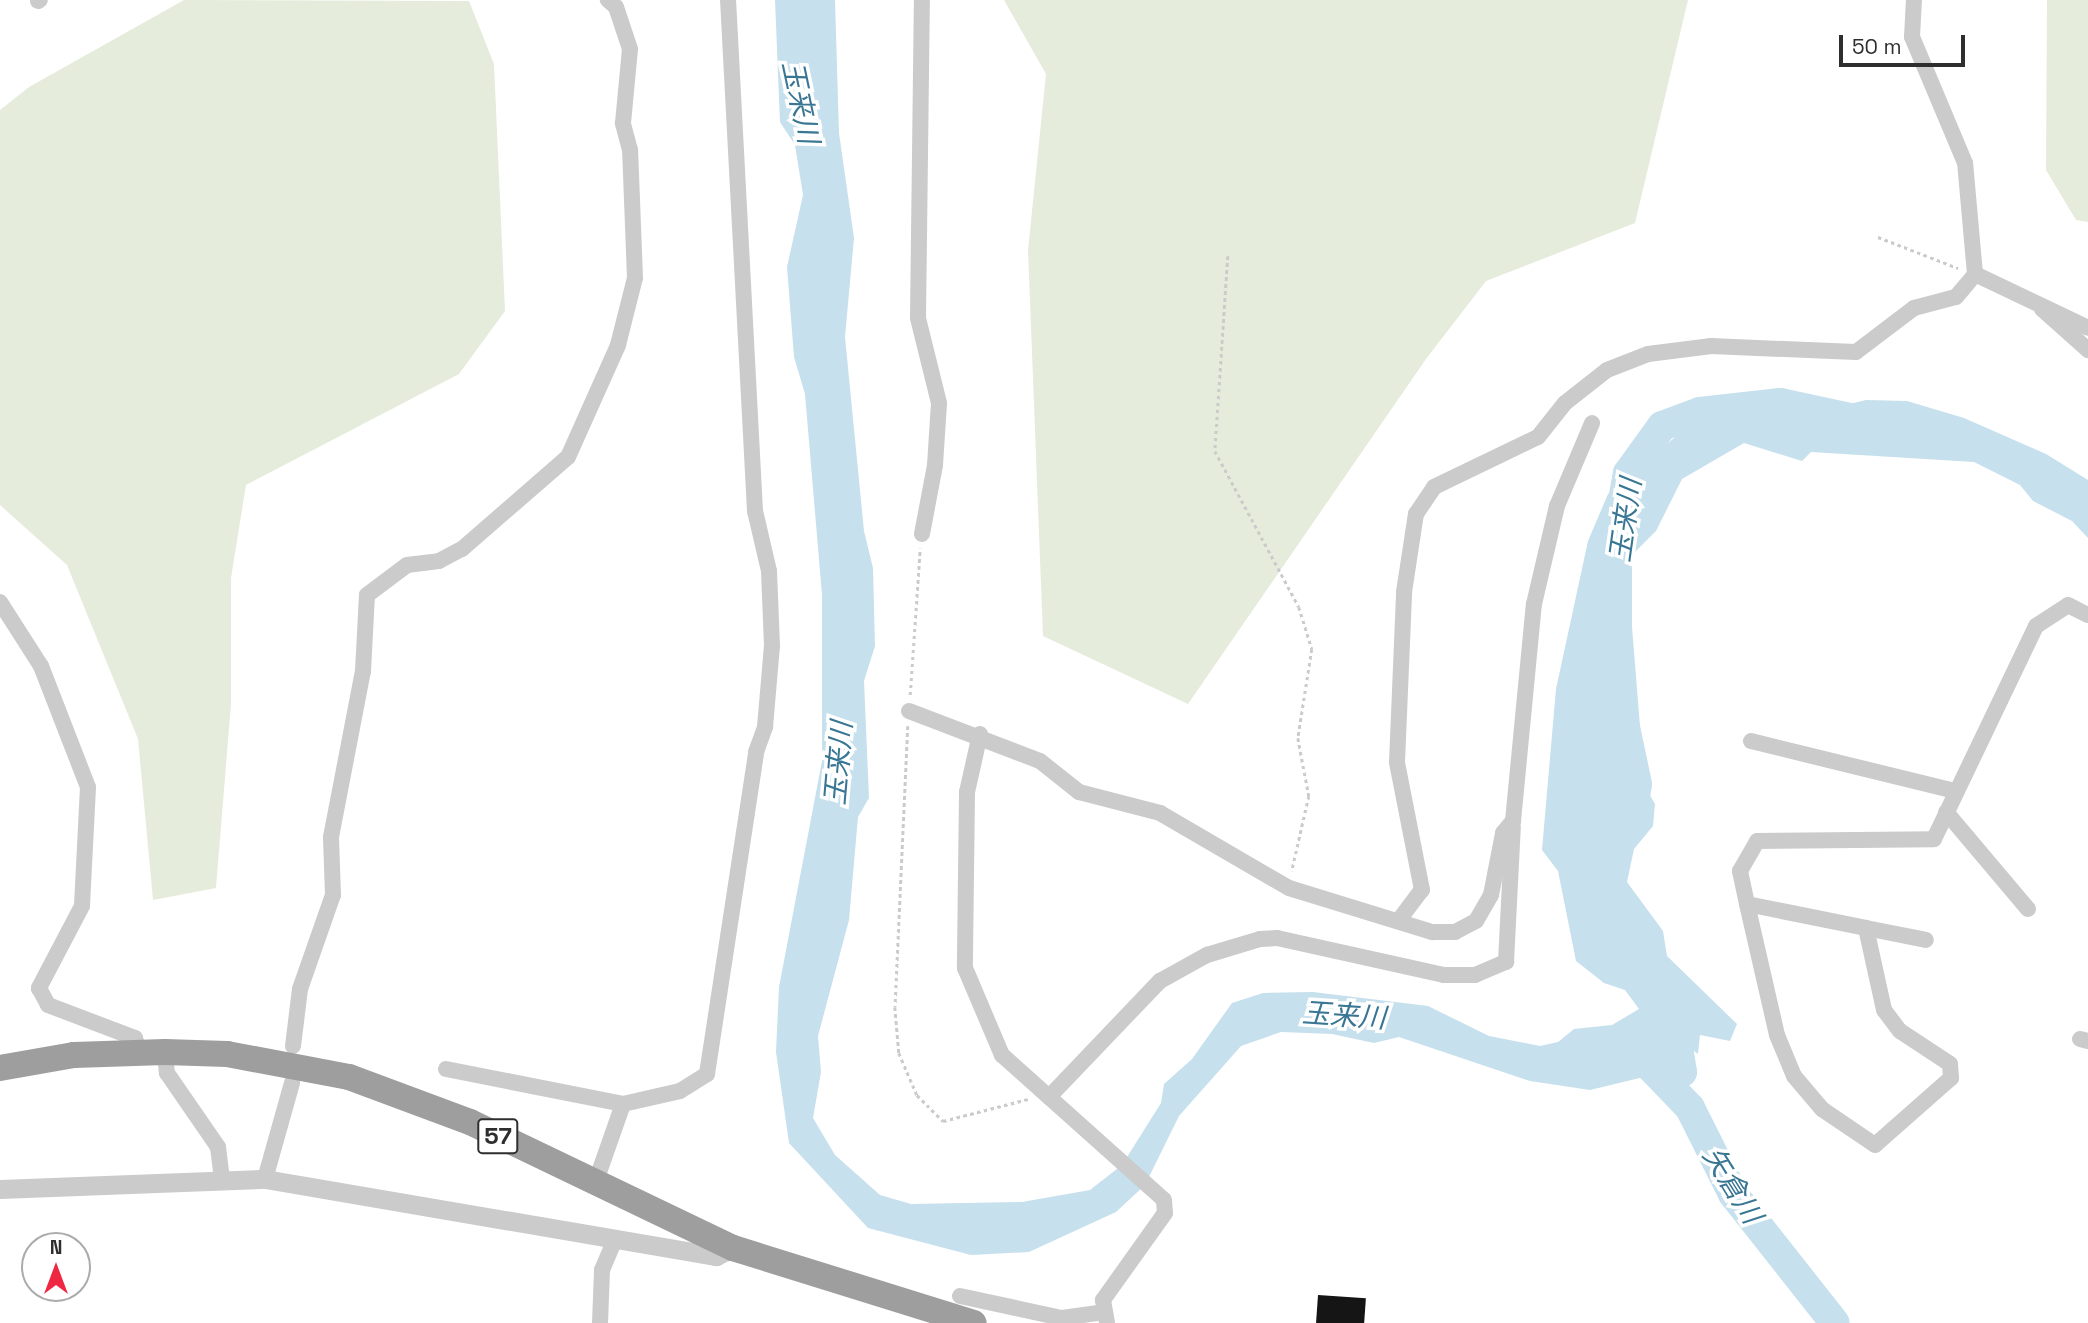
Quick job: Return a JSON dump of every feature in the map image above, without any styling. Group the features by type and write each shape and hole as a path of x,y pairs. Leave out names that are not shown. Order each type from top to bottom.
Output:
{"highway":[{"name":"57","path":"0,1068 152,1052 286,1062 373,1084 470,1122 733,1248 974,1323"}],"street":[{"path":"293,1046 300,989 333,895 331,837 363,671 367,595 407,565 439,561 462,549 568,457 618,345 635,278 630,150 623,123 631,49 616,7 608,0"},
{"path":"446,1069 623,1104 680,1091 707,1074 756,752 765,727 772,646 769,571 755,511 728,0"},
{"path":"922,0 918,318 939,403 935,465 922,534"},
{"path":"1399,920 1422,890 1397,762 1404,592 1416,514 1434,487 1538,437 1565,403 1607,370 1638,358 1711,345 1856,352 1914,308 1956,297 1975,274 1965,163 1912,37 1914,0"},
{"path":"1975,274 2088,328"},
{"path":"2029,300 2088,350"},
{"path":"1047,1096 1160,981 1207,955 1260,939 1444,975 1475,975 1506,962 1513,821 1534,604 1557,506 1592,423"},
{"path":"0,602 41,666 88,787 82,906 39,988 48,1005 135,1038 152,1052 218,1147 222,1178"},
{"path":"1866,929 1884,1010 1900,1031 1950,1064 1951,1078 1875,1145 1822,1109 1794,1076 1777,1034 1740,872 1757,841 1934,839 2036,626 2068,605 2088,615"},
{"path":"909,710 980,734 1040,761 1079,792 1160,813 1289,888 1432,932 1455,932 1476,921 1491,895 1503,833 1513,821"},
{"path":"960,1296 1062,1318 1106,1318 1103,1300 1165,1213 1156,1190 1002,1055 965,968 967,792 980,734"},
{"path":"1751,741 1955,791"},
{"path":"1946,812 2028,909"},
{"path":"1747,904 1926,940"},
{"path":"265,1179 292,1083"},
{"path":"595,1184 623,1104"},
{"path":"0,1189 222,1178 265,1179 716,1256 733,1248"},
{"path":"600,1323 602,1270 615,1240"}],"path":[{"path":"1878,237 1975,274"},
{"path":"1228,256 1215,451 1299,607 1312,649 1298,738 1309,796 1289,888"},
{"path":"922,534 909,710 895,1007 899,1053 917,1095 943,1121 1047,1096"}],"green space":[{"path":"184,0 469,1 494,64 505,311 459,374 246,485 231,578 231,704 216,888 153,900 138,739 67,565 0,505 0,110 29,87"},
{"path":"1004,0 1688,0 1635,223 1486,281 1426,359 1188,704 1043,636 1028,250 1046,74"},
{"path":"2047,0 2088,0 2088,222 2076,220 2046,170"}],"water":[{"path":"775,0 835,0 839,133 854,238 845,337 864,531 873,568 875,646 864,681 869,798 858,817 849,920 818,1036 821,1072 813,1118 835,1155 880,1195 911,1204 1022,1202 1090,1190 1122,1165 1161,1103 1164,1084 1192,1059 1232,1003 1263,993 1313,992 1428,1006 1489,1036 1540,1046 1558,1042 1574,1029 1612,1025 1639,1009 1625,990 1604,983 1576,961 1558,871 1542,850 1556,689 1588,541 1608,494 1700,416 1717,422 1757,408 1795,417 1866,400 1907,401 1964,418 2046,454 2088,480 2088,538 2072,521 2033,501 2020,485 1974,462 1811,452 1802,461 1744,443 1682,479 1656,531 1627,560 1608,622 1625,645 1628,677 1618,719 1629,752 1622,782 1644,785 1655,804 1653,826 1634,849 1627,882 1663,931 1667,956 1737,1024 1730,1041 1700,1035 1698,1054 1686,1045 1648,1076 1590,1090 1530,1081 1399,1037 1374,1043 1332,1034 1281,1032 1241,1046 1179,1116 1145,1185 1116,1212 1029,1252 971,1255 868,1228 789,1143 776,1052 779,987 822,761 822,595 805,394 794,357 787,267 803,195 795,145 780,122"}],"building":[{"path":"1318,1295 1366,1298 1364,1323 1316,1323"}],"waterway":[{"name":"玉来川","path":"1631,825 1637,784 1625,727 1617,627 1617,534 1628,473 1662,426 1700,412 1780,403 1859,420"},
{"name":"玉来川","path":"1627,1048 1682,1072 1675,1028 1667,1014"},
{"name":"矢倉川","path":"1645,1061 1690,1108 1733,1194 1835,1323"}]}
